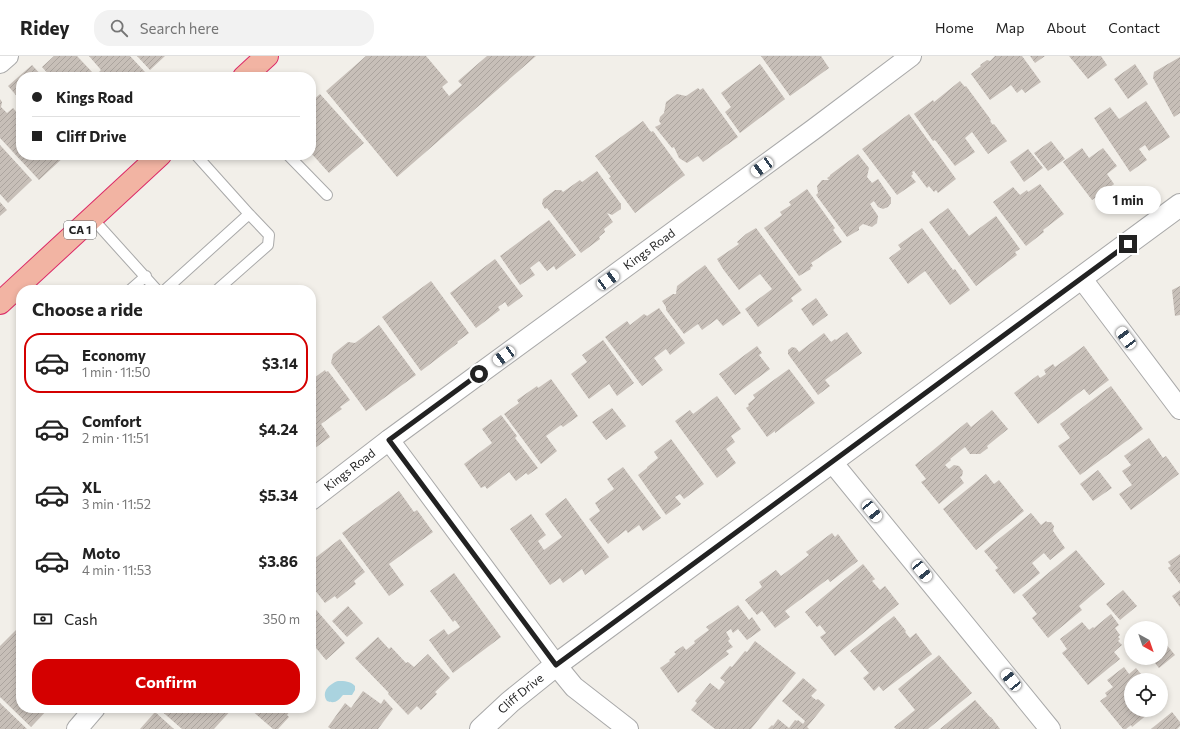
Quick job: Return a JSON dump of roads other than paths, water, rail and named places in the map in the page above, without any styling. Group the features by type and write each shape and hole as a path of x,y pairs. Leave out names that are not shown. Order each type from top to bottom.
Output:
{"highway":[{"path":"249,72 267,56"},
{"name":"CA 1","path":"20,285 93,219 155,160"},
{"name":"CA 1","path":"0,303 16,289"}],"street":[{"path":"0,63 8,56"},
{"name":"Kings Road","path":"316,496 389,440 814,129 911,56"},
{"name":"Cliff Drive","path":"481,729 510,702 556,665 1082,279 1180,205"},
{"path":"1082,279 1180,409"},
{"path":"389,440 556,665 574,687 628,729"},
{"path":"832,462 1050,729"},
{"path":"77,729 91,713"}],"lane":[{"path":"200,160 269,235 268,244 223,285"},
{"path":"293,160 327,195"},
{"path":"171,285 249,214"},
{"path":"93,219 153,285"},
{"path":"136,285 146,276"}],"water":[{"path":"338,681 351,683 355,686 355,690 352,695 343,695 340,699 332,702 327,701 325,698 325,692 329,686"}]}
